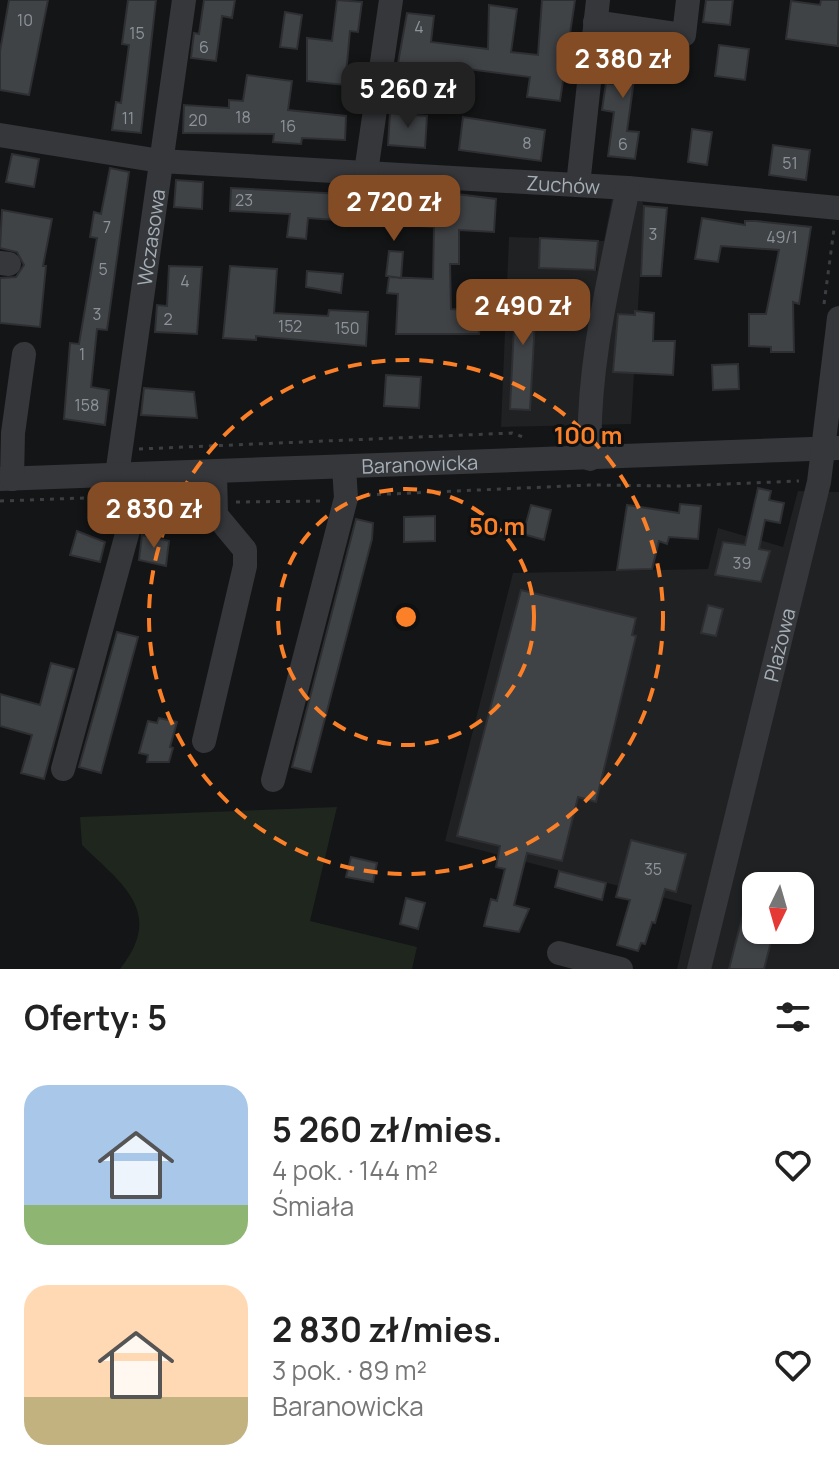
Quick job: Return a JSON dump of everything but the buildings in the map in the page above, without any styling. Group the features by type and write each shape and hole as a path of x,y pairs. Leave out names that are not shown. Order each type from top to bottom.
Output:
{"street":[{"name":"Wczasowa","path":"63,769 130,523 120,450 184,0"},
{"path":"366,172 391,0"},
{"path":"578,185 596,11 684,35 688,0"},
{"name":"Zuchów","path":"0,135 160,161 628,188 837,216"},
{"path":"590,459 591,408 606,301 628,188"},
{"name":"Plażowa","path":"699,969 819,482 831,448 831,318"},
{"path":"6,479 24,354"},
{"name":"Baranowicka","path":"6,479 831,448"},
{"path":"273,780 346,498 344,467"},
{"path":"204,741 245,566 245,550 216,515 215,472"},
{"path":"559,953 621,969"}],"path":[{"path":"831,318 837,216"},
{"path":"120,450 512,433 532,440"},
{"path":"680,486 819,482"}],"shaded area":[{"path":"612,199 642,201 644,206 631,424 501,427 509,237 540,238 539,268 597,271 598,241 604,241"},
{"path":"798,491 839,492 839,969 677,969 692,905 445,841 513,573 708,569 718,528 783,547"},
{"path":"337,807 310,921 417,947 412,969 120,969 133,949 139,931 139,915 124,887 82,845 80,817"}]}
